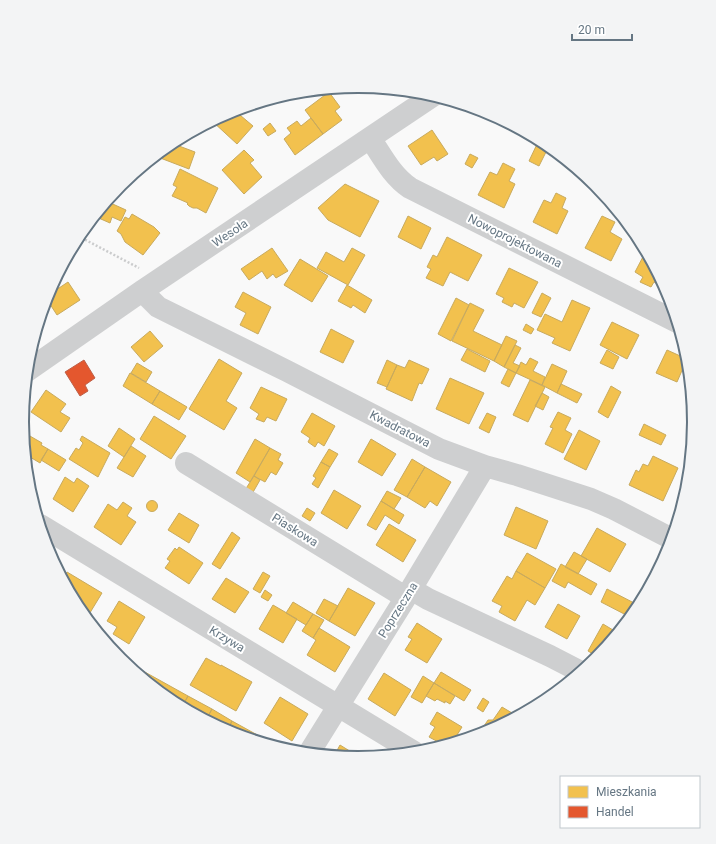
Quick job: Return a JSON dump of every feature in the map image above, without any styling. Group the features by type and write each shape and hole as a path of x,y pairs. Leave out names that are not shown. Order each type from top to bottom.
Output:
{"street":[{"name":"Wesoła","path":"34,366 149,287 427,100"},
{"name":"Nowoprojektowana","path":"370,138 390,169 410,188 671,319"},
{"name":"Kwadratowa","path":"149,287 158,307 439,449 486,466 591,499 667,536"},
{"name":"Piaskowa","path":"186,463 408,593 428,599 575,669"},
{"name":"Poprzeczna","path":"312,748 486,466"},
{"name":"Krzywa","path":"46,529 406,747"}],"path":[{"path":"84,239 138,267 145,273 149,287"}],"building: Mieszkania":[{"path":"331,94 340,107 335,111 342,120 323,134 305,110 325,95"},
{"path":"240,115 253,126 237,144 216,125"},
{"path":"311,118 323,134 295,155 284,139 291,133 287,128 297,121 301,126"},
{"path":"270,123 276,131 268,136 263,129"},
{"path":"432,130 448,154 437,161 434,157 421,165 408,146"},
{"path":"536,145 546,152 539,166 529,161"},
{"path":"179,146 195,152 189,169 161,158"},
{"path":"244,150 254,160 250,163 262,177 244,194 222,170"},
{"path":"470,154 478,158 472,168 465,164"},
{"path":"503,163 515,169 509,181 515,184 504,208 478,195 490,172 497,175"},
{"path":"180,169 218,188 206,213 189,206 187,204 188,203 172,196 177,187 173,185"},
{"path":"345,184 379,201 360,237 328,220 318,208"},
{"path":"556,193 566,198 562,208 568,211 557,234 533,222 544,200 551,203"},
{"path":"112,204 126,210 121,221 112,217 110,223 100,219"},
{"path":"132,214 154,227 160,233 143,255 125,242 121,234 117,231 125,217 129,219"},
{"path":"408,216 431,228 421,249 398,237"},
{"path":"602,216 615,222 610,232 622,239 611,261 585,248"},
{"path":"447,237 482,255 468,281 450,272 443,286 426,278 431,269 427,267 433,255 437,257"},
{"path":"272,248 288,271 276,278 273,274 267,279 262,271 249,280 241,269"},
{"path":"352,248 365,255 348,285 317,268 326,252 344,262"},
{"path":"643,257 656,283 654,282 651,287 640,282 643,277 635,272"},
{"path":"300,259 328,276 312,302 284,285"},
{"path":"509,268 538,282 524,308 514,303 512,307 502,302 504,298 496,294"},
{"path":"68,282 80,300 57,315 50,305 57,289"},
{"path":"347,285 372,300 365,313 353,305 351,308 338,301"},
{"path":"243,292 271,307 258,334 240,325 246,313 235,307"},
{"path":"542,293 551,298 541,317 532,313"},
{"path":"456,298 469,305 451,341 438,334"},
{"path":"572,300 590,308 570,351 552,343 555,338 537,330 545,314 562,322"},
{"path":"470,303 484,310 473,331 502,345 494,361 452,341"},
{"path":"612,322 639,335 627,359 600,345"},
{"path":"526,324 534,329 531,334 523,330"},
{"path":"331,329 354,341 343,363 320,352"},
{"path":"150,331 163,346 144,362 131,347"},
{"path":"506,336 517,341 504,367 494,361"},
{"path":"515,345 521,348 513,363 520,366 516,373 504,367"},
{"path":"467,349 490,361 485,372 461,360"},
{"path":"607,350 619,357 613,369 600,363"},
{"path":"667,350 681,356 683,369 677,382 656,373"},
{"path":"530,358 538,362 533,371 545,377 542,385 516,373 521,362 526,365"},
{"path":"219,359 242,373 226,401 237,408 224,430 189,409"},
{"path":"387,360 397,365 387,387 377,383"},
{"path":"409,360 429,369 422,384 419,383 412,401 386,389 397,365 405,368"},
{"path":"137,363 152,372 146,382 131,373"},
{"path":"552,364 567,371 557,393 542,385"},
{"path":"508,369 516,373 509,387 501,383"},
{"path":"130,373 160,391 152,404 123,386"},
{"path":"450,378 484,393 469,424 436,409"},
{"path":"530,380 545,387 528,422 513,415"},
{"path":"561,384 582,394 577,403 557,393"},
{"path":"611,386 621,392 608,418 598,412"},
{"path":"261,387 287,399 276,421 267,417 264,422 256,419 259,414 250,408"},
{"path":"46,390 66,404 60,412 70,418 61,432 31,412"},
{"path":"160,391 187,407 179,420 152,404"},
{"path":"542,393 549,397 543,410 535,406"},
{"path":"558,412 571,418 565,430 572,434 563,453 545,444 553,428 550,427"},
{"path":"312,413 335,426 324,446 318,442 315,447 308,442 310,438 301,432"},
{"path":"487,413 496,417 489,433 479,428"},
{"path":"154,416 186,436 171,459 140,439"},
{"path":"644,424 666,435 661,445 639,435"},
{"path":"119,428 135,439 124,457 108,446"},
{"path":"579,430 600,441 586,470 564,459"},
{"path":"30,436 42,443 41,445 48,449 40,463 31,458"},
{"path":"82,436 110,453 98,477 69,459 76,448 79,450 83,443 80,440"},
{"path":"255,439 270,448 250,482 236,473"},
{"path":"371,439 396,454 382,476 358,462"},
{"path":"131,446 146,456 133,477 117,468"},
{"path":"270,448 281,454 278,460 283,463 276,475 271,472 265,482 254,476"},
{"path":"48,449 66,460 59,471 41,460"},
{"path":"329,449 338,454 330,467 321,462"},
{"path":"653,456 678,468 663,501 629,485 636,470 639,472 643,464 648,466"},
{"path":"412,459 425,467 407,497 394,490"},
{"path":"321,462 330,467 318,488 312,484 316,478 313,476"},
{"path":"425,467 451,482 437,506 430,501 425,508 407,497"},
{"path":"254,476 260,480 252,494 245,490"},
{"path":"65,477 74,483 77,478 89,486 73,512 53,499"},
{"path":"334,490 361,506 347,529 321,513"},
{"path":"387,491 401,498 394,509 381,501"},
{"path":"152,500 156,502 158,506 156,510 152,512 148,510 146,506 148,502"},
{"path":"381,501 404,515 399,524 385,515 376,530 367,525"},
{"path":"123,502 132,508 127,516 136,522 121,545 94,527 108,504 117,510"},
{"path":"516,507 548,521 536,549 504,535"},
{"path":"307,508 315,513 310,521 302,516"},
{"path":"179,513 199,525 189,543 168,530"},
{"path":"389,524 416,540 403,562 376,545"},
{"path":"597,528 626,544 610,572 581,556"},
{"path":"232,532 240,538 220,569 212,564"},
{"path":"179,547 203,563 189,584 165,568 170,561 167,559 175,548 177,550"},
{"path":"574,552 587,559 578,574 565,567"},
{"path":"527,553 556,569 545,588 516,571"},
{"path":"561,564 597,584 591,595 568,582 565,588 552,581"},
{"path":"516,571 545,588 535,605 527,600 515,621 499,612 502,606 492,601 507,576 512,579"},
{"path":"67,572 102,593 90,613 84,605 66,574"},
{"path":"263,572 270,576 260,593 253,589"},
{"path":"226,578 249,592 235,613 212,599"},
{"path":"348,588 375,603 355,636 329,621"},
{"path":"607,589 633,603 625,614 601,602"},
{"path":"265,590 272,595 268,601 261,597"},
{"path":"324,599 338,606 329,621 316,613"},
{"path":"119,601 145,617 129,644 113,634 117,627 107,621"},
{"path":"293,602 313,614 306,625 286,613"},
{"path":"558,604 580,616 567,639 545,627"},
{"path":"273,605 297,619 283,643 259,629"},
{"path":"313,614 324,620 313,638 302,631"},
{"path":"417,623 442,639 427,663 405,650 412,639 408,637"},
{"path":"603,624 613,630 592,654 588,651"},
{"path":"319,628 350,647 335,672 307,655 316,640 313,638"},
{"path":"206,658 252,682 236,711 190,685"},
{"path":"144,672 188,696 185,702"},
{"path":"441,672 471,690 464,701 434,683"},
{"path":"384,673 411,690 395,716 368,699"},
{"path":"423,676 434,683 422,703 411,697"},
{"path":"434,683 455,696 450,704 437,699 435,701 426,696"},
{"path":"188,696 212,709 209,715 185,702"},
{"path":"280,697 308,714 292,741 264,723"},
{"path":"483,698 489,702 483,712 477,708"},
{"path":"502,707 512,713 484,726 488,720 493,720"},
{"path":"212,709 232,721 230,725 209,715"},
{"path":"437,712 462,727 456,736 437,741 429,737 435,727 430,724"},
{"path":"232,721 259,736 252,734 230,725"},
{"path":"340,745 349,751 337,750"}],"building: Handel":[{"path":"84,360 95,378 85,385 88,391 80,396 65,372"}]}
